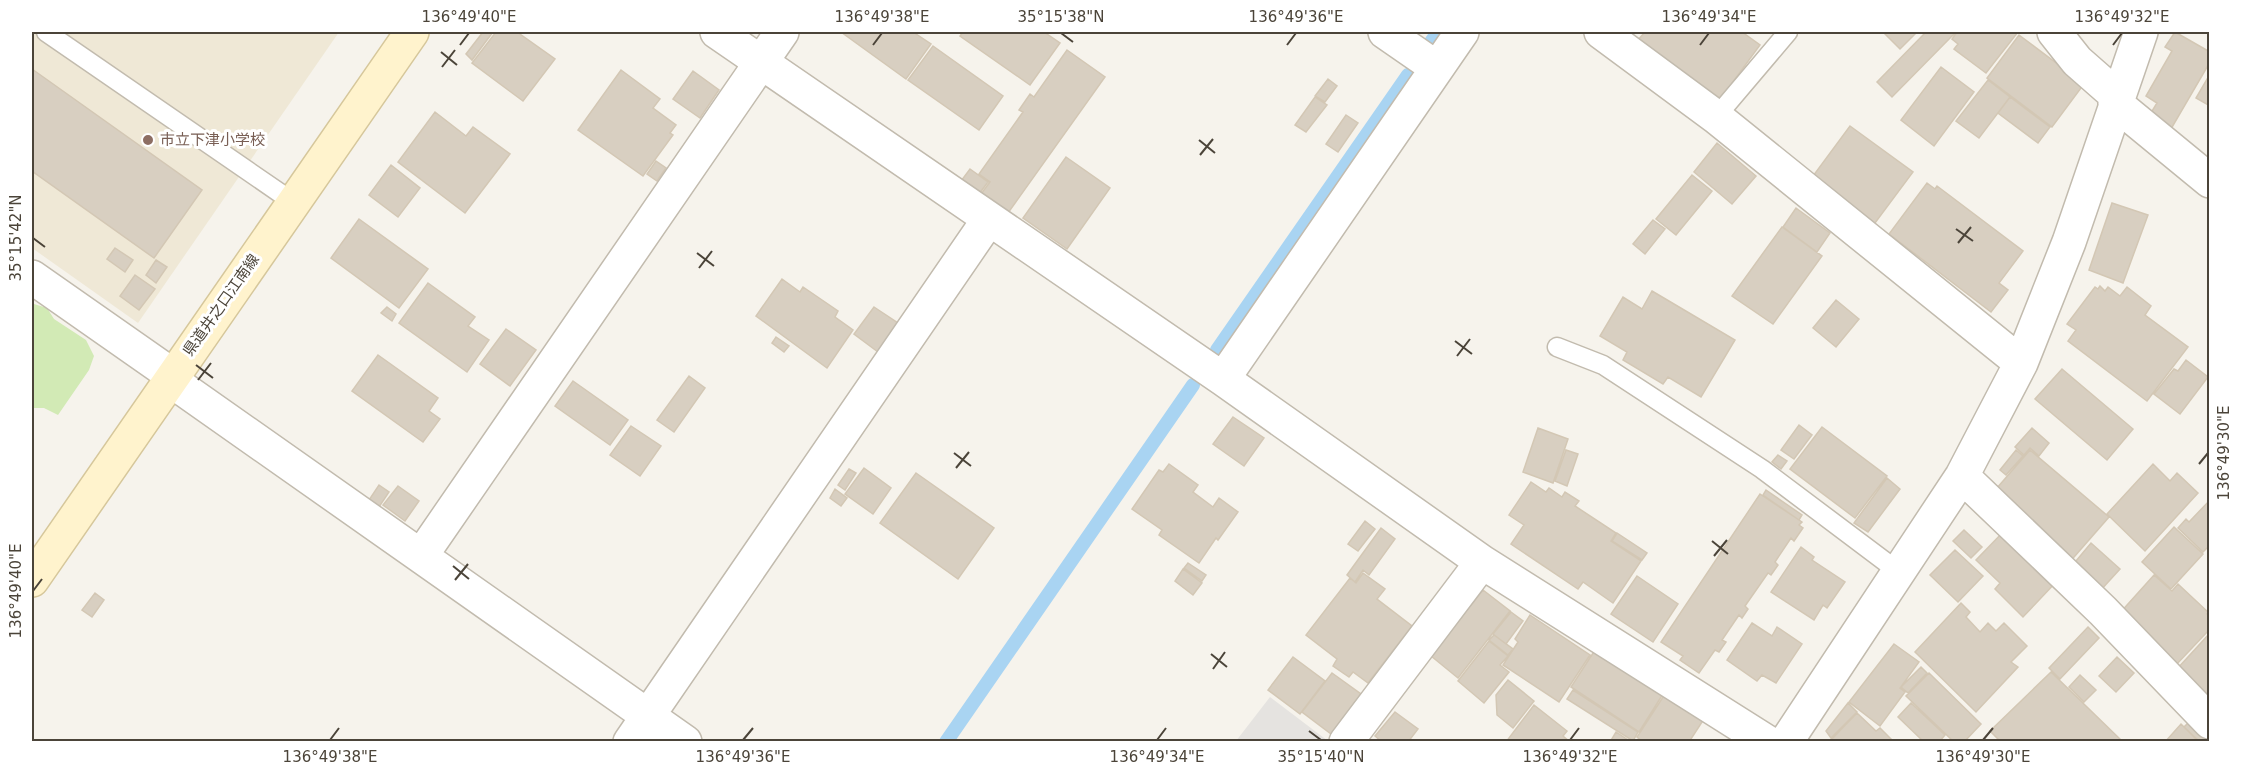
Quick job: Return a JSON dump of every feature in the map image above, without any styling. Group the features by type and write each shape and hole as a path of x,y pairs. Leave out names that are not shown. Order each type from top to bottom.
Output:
{"main road":[{"name":"県道井之口江南線","path":"32,580 412,32"}],"street":[{"path":"717,32 1223,379 1482,562 1767,741"},
{"path":"421,555 782,32"},
{"path":"1385,32 1437,68"},
{"path":"1223,379 1462,32"},
{"path":"1601,32 1716,117 2022,363"},
{"path":"2054,32 2077,61 2116,100 2210,181"},
{"path":"1786,741 1962,476 2022,363 2069,242 2141,32"},
{"path":"639,729 989,219"},
{"path":"32,277 421,555 639,729 684,741"},
{"path":"1962,476 2103,611 2210,722"},
{"path":"1346,741 1482,562"}],"lane":[{"path":"46,32 293,202"},
{"path":"1716,117 1788,32"},
{"path":"1557,347 1602,365 1762,469 1899,572"}],"shaded area":[{"name":"市立下津小学校","path":"32,32 339,32 138,323 32,248"},
{"path":"1270,697 1328,741 1236,741"}],"green space":[{"path":"34,304 47,308 54,319 86,340 94,356 89,370 58,415 44,408 32,408 32,306"}],"building":[{"path":"483,32 493,32 472,60 466,54"},
{"path":"496,32 517,32 555,59 523,101 472,63"},
{"path":"841,32 913,32 931,44 906,79"},
{"path":"963,32 1044,32 1060,43 1030,85 960,36"},
{"path":"1645,32 1742,32 1760,45 1719,101 1638,40"},
{"path":"1883,32 1917,32 1900,49"},
{"path":"1926,32 1955,33 1892,97 1877,82"},
{"path":"1957,32 2018,32 1986,73 1954,49 1958,44 1952,39"},
{"path":"2175,32 2210,52 2210,62 2171,129 2149,116 2157,103 2146,96 2172,51 2165,47"},
{"path":"2019,35 2084,84 2052,127 1987,78"},
{"path":"933,46 1003,96 979,130 908,80"},
{"path":"1067,50 1105,77 1008,213 981,194 990,182 979,174 1023,112 1019,110 1030,94 1034,97"},
{"path":"1941,67 1974,92 1934,146 1901,120"},
{"path":"32,69 202,190 154,258 32,171"},
{"path":"621,70 660,99 653,108 676,125 670,133 673,135 643,176 578,130"},
{"path":"693,71 719,90 700,118 673,99"},
{"path":"2210,74 2210,106 2196,98"},
{"path":"1328,79 1337,86 1325,102 1315,96"},
{"path":"1988,80 2010,97 1979,138 1956,121"},
{"path":"1315,97 1327,105 1306,132 1295,125"},
{"path":"2010,97 2050,127 2038,143 1998,113"},
{"path":"435,112 466,136 473,127 510,154 465,213 398,162"},
{"path":"1346,115 1358,123 1338,152 1326,144"},
{"path":"1850,126 1913,172 1875,223 1813,176"},
{"path":"1717,143 1756,176 1732,204 1694,172"},
{"path":"1066,157 1110,188 1067,249 1023,218"},
{"path":"656,161 666,168 657,181 647,174"},
{"path":"391,165 420,188 398,217 369,195"},
{"path":"970,169 988,182 979,194 961,181"},
{"path":"1692,175 1712,191 1676,235 1656,219"},
{"path":"1927,183 1935,189 1937,186 2023,251 1999,283 2008,290 1991,312 1889,234"},
{"path":"2112,203 2148,215 2123,283 2089,270"},
{"path":"1796,208 1830,233 1817,252 1783,227"},
{"path":"359,219 428,269 399,308 331,258"},
{"path":"1653,220 1665,229 1645,254 1633,244"},
{"path":"1782,227 1822,256 1773,324 1732,296"},
{"path":"115,248 133,260 125,272 107,259"},
{"path":"156,260 167,267 156,283 146,275"},
{"path":"135,275 155,289 139,310 120,296"},
{"path":"782,279 800,292 803,287 838,311 835,317 853,330 827,368 756,316"},
{"path":"428,283 475,317 468,326 489,340 467,372 399,323"},
{"path":"2100,286 2105,291 2108,287 2120,296 2127,287 2151,306 2145,315 2188,347 2147,401 2068,341 2076,330 2067,324 2095,287 2098,289"},
{"path":"1652,291 1735,340 1701,397 1668,377 1663,384 1623,360 1627,352 1600,336 1623,297 1642,309"},
{"path":"1836,300 1859,319 1836,347 1813,328"},
{"path":"387,307 396,314 392,321 381,313"},
{"path":"874,307 898,323 878,352 854,334"},
{"path":"506,329 536,350 510,386 480,364"},
{"path":"776,337 789,346 784,352 772,343"},
{"path":"378,355 438,398 429,411 440,419 423,442 352,391"},
{"path":"2186,360 2208,377 2180,414 2154,394 2174,369 2178,371"},
{"path":"2062,369 2133,429 2107,460 2035,399"},
{"path":"689,376 705,388 674,432 657,420"},
{"path":"573,381 628,420 610,445 555,406"},
{"path":"1233,417 1264,438 1244,466 1213,444"},
{"path":"1799,425 1812,435 1794,459 1781,450"},
{"path":"631,426 661,446 640,476 610,455"},
{"path":"1822,427 1887,476 1855,518 1790,469"},
{"path":"1538,428 1568,439 1553,483 1523,472"},
{"path":"2032,428 2049,443 2039,456 2030,448 2024,455 2015,447"},
{"path":"1566,450 1578,454 1567,486 1555,481"},
{"path":"2016,450 2023,456 2006,475 2000,470"},
{"path":"2030,450 2109,517 2068,564 1990,496"},
{"path":"1778,455 1787,461 1781,469 1772,462"},
{"path":"1169,464 1198,485 1193,492 1213,507 1219,498 1238,512 1199,563 1159,535 1162,530 1132,509 1159,470 1163,472"},
{"path":"2153,464 2170,481 2177,473 2198,493 2145,551 2107,514"},
{"path":"864,468 891,488 873,514 845,494"},
{"path":"849,469 856,473 845,490 838,485"},
{"path":"916,473 994,528 958,579 880,523"},
{"path":"1887,478 1900,489 1868,532 1854,523"},
{"path":"1531,482 1546,492 1549,488 1562,497 1565,492 1579,501 1575,506 1616,533 1611,541 1641,561 1613,603 1583,582 1578,589 1511,544 1524,525 1509,515"},
{"path":"379,485 389,492 379,507 369,500"},
{"path":"398,486 419,501 405,521 383,505"},
{"path":"835,489 847,498 841,506 830,498"},
{"path":"1766,490 1802,515 1799,520 1763,495"},
{"path":"1760,494 1802,522 1799,525 1803,528 1794,541 1791,538 1775,562 1778,565 1771,575 1768,573 1745,606 1748,609 1742,618 1739,615 1722,640 1726,642 1719,652 1715,650 1699,673 1680,660 1683,656 1661,642"},
{"path":"2210,500 2210,545 2203,552 2178,528 2186,519 2189,522"},
{"path":"1365,521 1375,529 1358,551 1348,544"},
{"path":"2174,527 2203,554 2171,589 2142,562"},
{"path":"1381,528 1395,539 1369,575 1363,570 1355,582 1347,575"},
{"path":"1964,530 1982,547 1971,558 1953,541"},
{"path":"2005,530 2057,581 2023,617 1995,589 2000,583 1976,560"},
{"path":"1617,533 1647,553 1642,560 1612,541"},
{"path":"2091,543 2120,569 2100,591 2071,567"},
{"path":"1801,547 1814,557 1812,560 1845,582 1827,608 1823,605 1814,620 1771,592"},
{"path":"1955,550 1983,576 1958,602 1930,575"},
{"path":"1188,563 1206,575 1202,581 1184,568"},
{"path":"1183,569 1202,583 1193,595 1175,581"},
{"path":"1363,573 1385,589 1377,599 1412,626 1368,683 1353,672 1349,677 1333,666 1337,659 1306,635 1350,578 1356,583"},
{"path":"2154,575 2172,591 2178,584 2209,613 2207,614 2210,617 2210,629 2175,666 2119,614"},
{"path":"1637,576 1678,604 1653,642 1611,614"},
{"path":"1483,590 1510,611 1458,678 1431,656"},
{"path":"95,593 104,600 92,617 82,610"},
{"path":"1961,603 1970,612 1966,617 1980,632 1988,623 1996,631 2004,623 2027,646 2011,662 2018,667 1976,712 1915,652"},
{"path":"1511,612 1523,621 1506,644 1493,634"},
{"path":"1530,615 1590,655 1559,702 1503,665 1518,642 1515,639"},
{"path":"1752,623 1772,636 1777,627 1802,644 1776,683 1762,675 1757,681 1727,660"},
{"path":"2088,627 2099,638 2060,679 2049,668"},
{"path":"2210,633 2210,699 2177,669"},
{"path":"1494,635 1513,649 1508,655 1489,640"},
{"path":"1489,641 1508,656 1500,665 1509,672 1484,703 1458,681"},
{"path":"1894,644 1919,662 1900,688 1905,692 1880,726 1849,702"},
{"path":"1595,650 1663,694 1639,732 1571,687"},
{"path":"1293,657 1325,681 1300,714 1268,690"},
{"path":"2117,657 2134,673 2116,692 2099,676"},
{"path":"1921,667 1927,673 1908,693 1901,687"},
{"path":"2051,672 2123,742 2001,742 1990,731"},
{"path":"1332,673 1361,694 1331,734 1302,712"},
{"path":"1929,673 1981,724 1964,742 1954,742 1906,696"},
{"path":"2080,675 2096,690 2084,702 2069,687"},
{"path":"1508,680 1534,701 1513,728 1497,715 1496,695"},
{"path":"1573,690 1638,732 1633,741 1567,699"},
{"path":"1665,694 1704,719 1689,742 1643,742 1637,737"},
{"path":"1848,703 1857,712 1831,738 1826,731"},
{"path":"1911,703 1945,735 1939,742 1924,742 1898,717"},
{"path":"1534,705 1567,731 1563,736 1570,742 1506,742"},
{"path":"1395,712 1418,729 1408,742 1382,742 1375,736"},
{"path":"1857,713 1876,731 1880,728 1894,742 1829,742"},
{"path":"2189,722 2210,742 2200,742 2184,727"},
{"path":"2181,724 2199,742 2165,742"},
{"path":"1616,732 1631,742 1610,742"}],"waterway":[{"path":"1431,42 1438,32"},
{"path":"1217,350 1408,75"},
{"path":"946,742 1193,385"}],"place":[{"name":"市立下津小学校","path":"148,140"}]}
